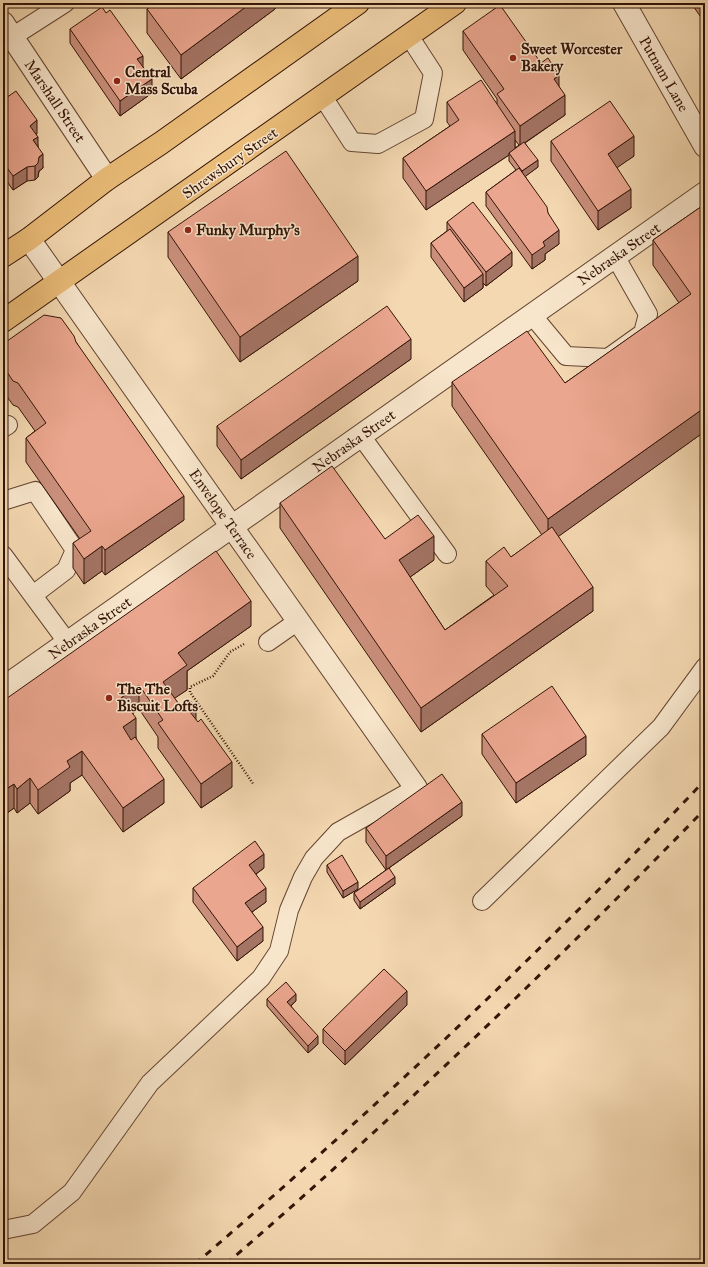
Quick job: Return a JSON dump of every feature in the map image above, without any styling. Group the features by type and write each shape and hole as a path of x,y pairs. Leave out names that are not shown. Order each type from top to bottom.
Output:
{"main road":[{"path":"3,256 29,239 107,179 162,143 358,3"},
{"name":"Shrewsbury Street","path":"3,321 455,3"}],"street":[{"name":"Putnam Lane","path":"624,3 705,146"},
{"name":"Marshall Street","path":"8,30 107,179"},
{"name":"Nebraska Street","path":"3,688 705,193"},
{"name":"Envelope Terrace","path":"29,239 416,788"}],"lane":[{"path":"8,30 65,3"},
{"path":"323,97 352,142 378,144 424,119 433,74 409,36"},
{"path":"532,315 566,356 608,358 643,333 648,314 615,256"},
{"path":"361,436 447,554"},
{"path":"3,501 35,491 75,550 66,570 33,595"},
{"path":"3,555 68,642"},
{"path":"268,642 298,621"},
{"path":"482,901 662,727 705,667"},
{"path":"3,1230 33,1224 72,1192 150,1083 260,978 279,952 289,910 303,876 314,858 338,832 416,788"}],"path":[{"path":"247,642 230,652 213,676 190,687 190,692 254,785"}],"building":[{"path":"155,3 251,3 181,55 147,9"},
{"path":"500,5 541,63 548,58 559,75 554,79 565,95 520,126 497,94 504,89 463,31"},
{"path":"102,7 106,13 110,10 143,56 137,59 152,79 120,101 70,29"},
{"path":"481,80 515,131 426,191 403,158 459,120 447,102"},
{"path":"16,91 37,120 30,126 38,137 33,140 43,154 39,157 38,163 35,166 27,167 13,176 3,162 3,100"},
{"path":"610,101 634,136 608,154 631,189 598,211 551,141"},
{"path":"524,142 538,160 522,171 509,153"},
{"path":"286,151 358,256 240,337 168,232"},
{"path":"519,168 547,207 548,213 559,230 543,242 545,246 532,255 486,192"},
{"path":"473,202 512,252 486,272 447,222"},
{"path":"705,204 705,410 704,408 548,519 452,382 527,331 565,383 691,294 653,240"},
{"path":"450,229 483,274 464,288 431,243"},
{"path":"387,306 411,339 241,460 217,426"},
{"path":"44,315 61,318 74,336 76,342 184,496 105,550 102,546 84,559 73,543 91,531 26,438 46,423 18,383 13,381 3,366 3,344"},
{"path":"332,466 385,539 418,515 434,536 399,560 445,630 508,586 486,561 504,547 511,557 552,527 593,587 421,708 280,503"},
{"name":"The The Biscuit Lofts","path":"216,551 251,601 178,653 187,665 163,682 181,707 190,700 196,708 190,712 198,722 201,719 232,762 201,784 158,723 163,720 139,685 121,698 136,718 123,727 131,740 135,737 164,779 123,808 82,751 67,761 70,767 38,790 30,778 17,789 14,784 3,791 3,701"},
{"path":"552,686 586,736 516,783 482,734"},
{"path":"442,774 462,802 386,856 366,828"},
{"path":"255,841 264,854 249,865 266,888 245,903 263,927 237,947 193,888"},
{"path":"342,855 358,882 343,891 327,865"},
{"path":"389,868 395,877 360,902 354,893"},
{"path":"384,969 407,991 345,1051 323,1029"},
{"path":"286,982 296,994 287,1002 318,1036 308,1046 267,999"}],"railway":[{"path":"195,1264 336,1140 474,1012 600,889 705,780"},
{"path":"226,1264 350,1154 470,1042 589,926 705,809"}],"place":[{"name":"Sweet Worcester Bakery","path":"513,58"},
{"name":"Central Mass Scuba","path":"117,81"},
{"name":"Funky Murphy's","path":"188,230"},
{"name":"The The Biscuit Lofts","path":"109,698"}]}
